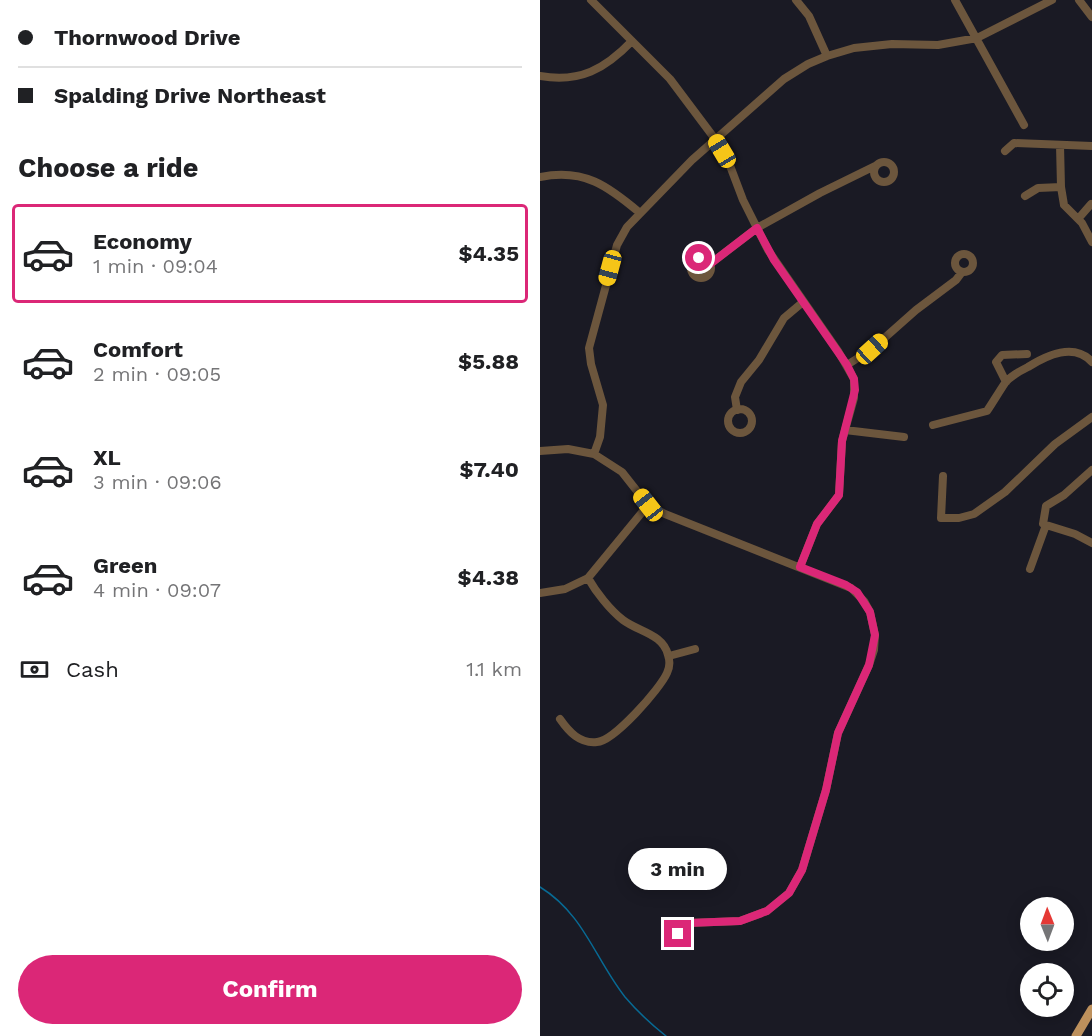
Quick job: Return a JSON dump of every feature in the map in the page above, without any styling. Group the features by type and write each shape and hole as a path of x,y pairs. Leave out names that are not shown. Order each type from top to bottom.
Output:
{"main road":[{"path":"1076,1036 1092,1009"}],"street":[{"path":"591,0 670,79 715,139 729,163 743,200 774,260 847,365 854,379 855,390 842,441 839,495 817,524 800,567"},
{"path":"796,0 809,16 827,56"},
{"path":"955,0 1024,124"},
{"path":"594,454 600,436 603,405 591,364 589,348 617,245 627,227 640,213 715,139 784,79 808,64 827,56 873,45 938,45 977,38 1052,0"},
{"path":"1079,0 1092,17"},
{"path":"540,76 571,77 589,74 611,61 632,41"},
{"path":"1005,151 1014,143 1092,146"},
{"path":"1060,146 1064,206 1078,219 1092,242"},
{"path":"710,264 757,228 877,165"},
{"path":"540,177 555,174 585,177 613,190 640,213"},
{"path":"1025,196 1038,188 1061,188"},
{"path":"1078,219 1091,204"},
{"path":"847,365 872,349 916,310 956,280 962,272"},
{"path":"737,410 735,396 741,382 759,360 784,318 803,302"},
{"path":"933,425 987,411 1006,382 1036,362 1059,351 1074,351 1092,363"},
{"path":"1006,382 996,362 1002,355 1027,354"},
{"path":"943,476 941,518 959,518 974,514 1005,492 1055,444 1092,417"},
{"path":"845,429 904,437"},
{"path":"540,451 568,449 594,454 622,472 648,505 683,522 846,585 857,592 870,612 875,635 869,665 838,733 826,790 802,870 789,893 767,911 740,921 688,923 680,929 677,939"},
{"path":"1092,470 1064,495 1046,506 1043,524 1075,534 1092,543"},
{"path":"540,593 566,589 588,578 648,505"},
{"path":"1030,569 1046,525"},
{"path":"560,719 573,734 583,740 596,742 609,739 665,678 669,668 669,656 660,639 630,625 615,614 588,578"},
{"path":"669,656 695,649"}],"waterway":[{"path":"540,887 568,910 625,997 666,1036"}],"route":[{"path":"678,934 680,929 688,923 740,921 755,917 779,903 789,893 802,870 826,790 838,733 869,665 874,650 875,635 870,612 857,592 846,585 800,567 817,524 839,495 842,441 854,398 854,379 838,351 774,260 757,228 710,264 705,259 699,258"}]}
